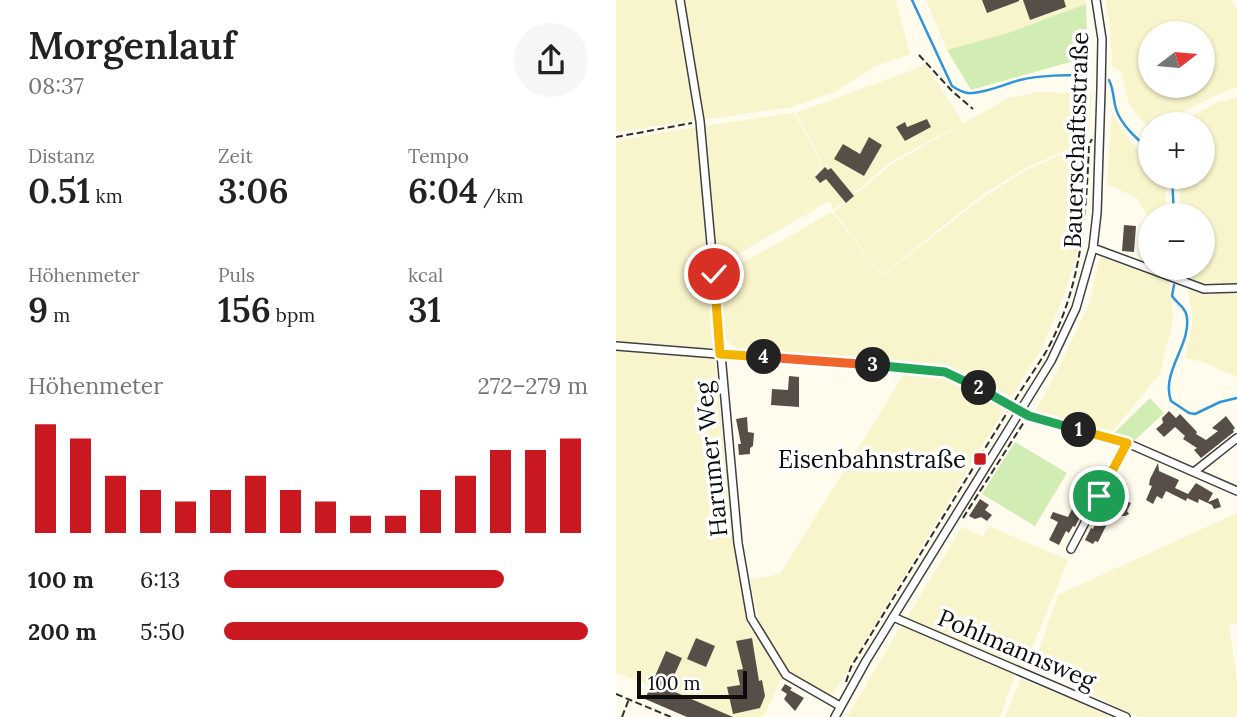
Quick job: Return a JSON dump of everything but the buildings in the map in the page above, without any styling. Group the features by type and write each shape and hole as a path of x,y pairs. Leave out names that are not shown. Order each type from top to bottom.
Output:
{"street":[{"name":"Harumer Weg","path":"680,0 700,121 738,543 751,618 786,675 840,706"},
{"name":"Bauerschaftsstraße","path":"835,717 893,617 1020,412 1063,338 1079,299 1093,248 1097,213 1102,39 1096,0"},
{"path":"1093,248 1204,289 1237,288"},
{"path":"616,346 938,370 960,377 1020,412 1127,443 1237,491"},
{"path":"1194,472 1237,438"},
{"path":"1071,549 1127,443"},
{"name":"Pohlmannsweg","path":"893,617 1126,717"}],"path":[{"path":"919,55 952,91 973,108"},
{"path":"616,137 700,121"},
{"path":"845,684 851,667 1047,349 1067,304 1083,246 1088,145 1094,136"},
{"path":"616,694 671,717"},
{"path":"622,717 629,699"}],"shaded area":[{"path":"616,0 676,0 696,120 616,132"},
{"path":"683,0 896,0 910,54 876,66 835,92 791,107 703,120"},
{"path":"926,0 1085,0 1086,4 1005,34 947,50"},
{"path":"1105,0 1231,0 1237,9 1237,87 1215,96 1215,21 1138,21 1138,98 1210,98 1183,112 1138,112 1138,115 1129,104 1121,72 1112,66 1110,25"},
{"path":"926,65 963,123 890,162 834,210 829,201 716,267 704,126 794,113 820,160 815,176 821,186 817,176 821,160 796,113"},
{"path":"1039,92 1092,94 1089,131 1085,141 1024,169 983,194 882,275 834,212 892,164 1008,98"},
{"path":"1237,97 1237,283 1223,285 1196,280 1215,280 1215,203 1181,203 1180,189 1215,189 1215,112 1199,112 1216,103"},
{"path":"1112,113 1129,141 1138,149 1138,189 1165,189 1166,203 1140,203 1137,198 1107,184"},
{"path":"696,127 715,342 709,349 616,342 616,141"},
{"path":"1085,143 1079,246 1063,298 1041,350 1011,397 962,371 931,364 736,348 722,336 718,277 832,212 882,276 985,196 1025,171"},
{"path":"1100,256 1138,270 1138,280 1169,282 1173,320 1160,374 1111,433 1035,412 1091,299"},
{"path":"1188,288 1203,295 1237,292 1237,377 1200,361 1185,358 1193,321"},
{"path":"616,350 708,356 715,360 731,520 750,624 783,676 763,717 687,717 643,698 649,685 616,672"},
{"path":"906,371 938,374 957,380 1005,408 832,696 789,672 759,622 750,580 780,574"},
{"path":"1237,513 1237,623 1229,626 1237,680 1237,717 1138,717 1034,665 1058,595"},
{"path":"988,526 1068,560 1024,667 906,619 962,527 983,537"},
{"path":"901,626 1015,675 1000,717 847,717"},
{"path":"1021,679 1073,700 1111,717 1005,717"}],"green space":[{"path":"1086,4 1088,57 971,90 947,50 1008,33"},
{"path":"1150,398 1164,413 1135,440 1113,434"},
{"path":"1015,442 1067,473 1035,526 982,494"}],"waterway":[{"path":"912,0 952,86 962,91 969,93 991,90 1037,77 1087,75"},
{"path":"1109,80 1116,109 1122,121 1138,139"},
{"path":"1173,189 1173,203"},
{"path":"1174,285 1172,296 1185,311 1187,324 1170,379 1171,401 1195,414 1220,402 1237,398"}],"place":[{"name":"Eisenbahnstraße","path":"980,459"}],"route":[{"path":"714,274 720,354 930,369 960,377 1029,416 1127,443 1099,496"}]}
